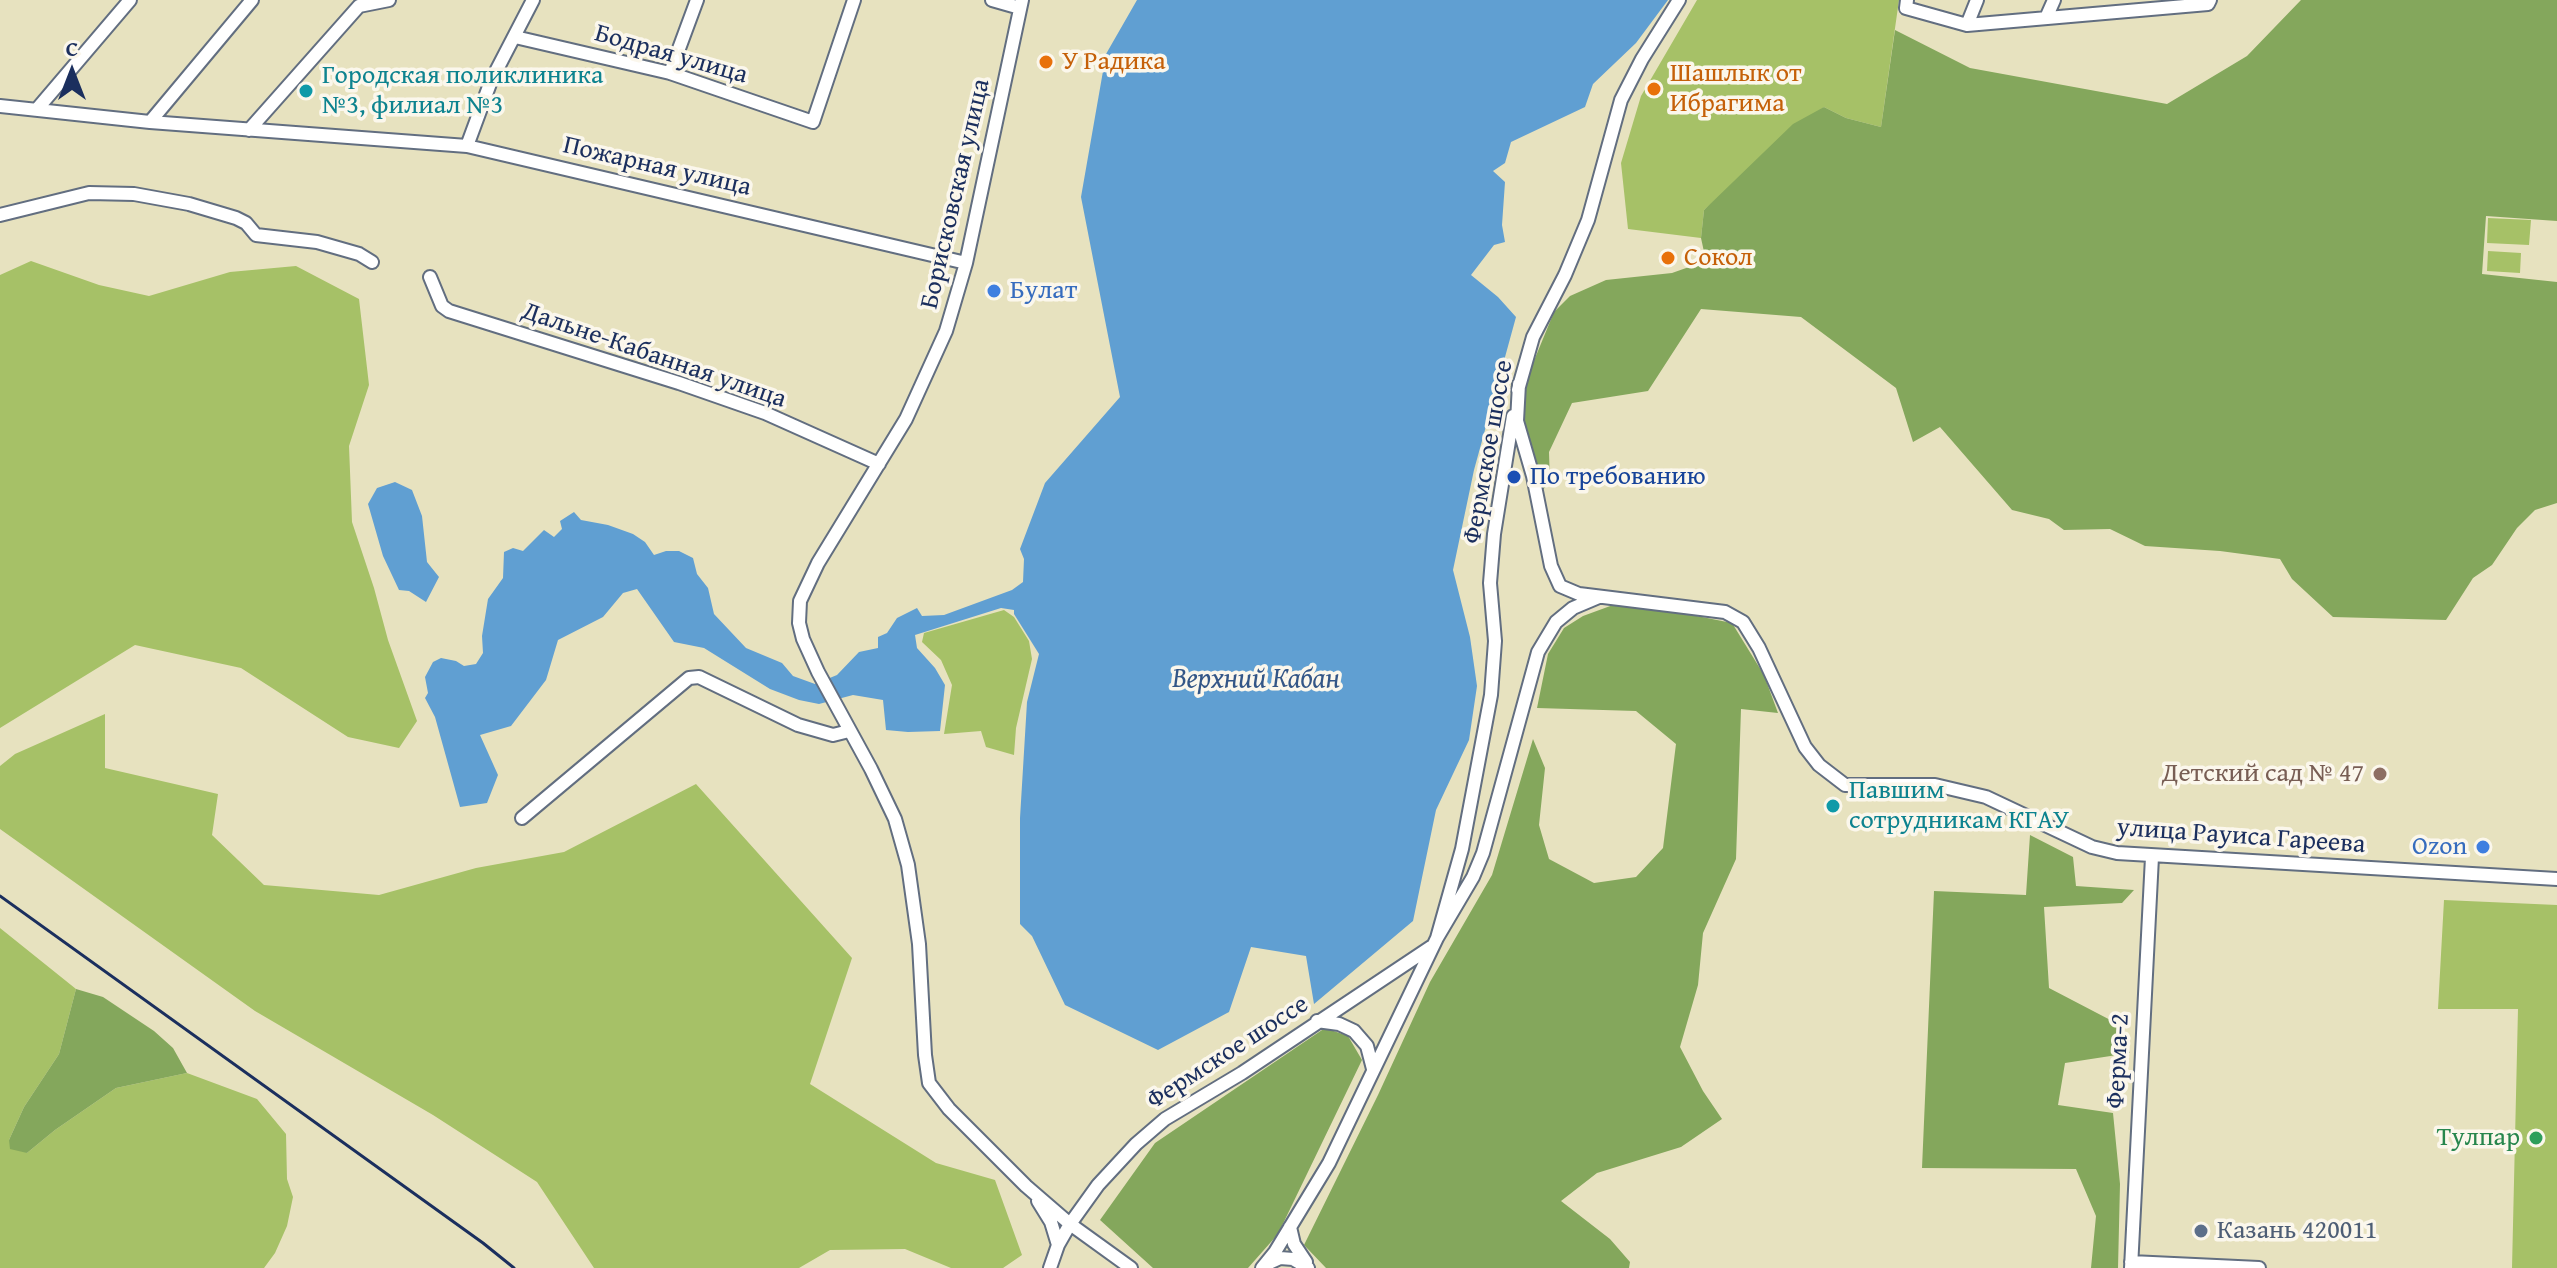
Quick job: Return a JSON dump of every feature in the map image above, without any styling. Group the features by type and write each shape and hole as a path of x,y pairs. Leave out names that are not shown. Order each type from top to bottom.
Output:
{"street":[{"path":"38,108 130,0"},
{"path":"150,122 252,0"},
{"path":"249,130 359,6 389,0"},
{"path":"467,146 491,81 533,0"},
{"path":"670,73 697,0"},
{"name":"Бодрая улица","path":"515,37 670,73 813,122 854,0"},
{"path":"992,0 1021,4"},
{"name":"Фермское шоссе","path":"1050,1268 1070,1224 1116,1164 1165,1119 1242,1073 1436,942 1462,849 1491,695 1495,641 1490,583 1494,534 1519,384 1533,337 1565,275 1588,220 1621,100 1642,59 1679,0"},
{"path":"1907,0 1906,8 1967,25 2208,4 2210,0"},
{"path":"1967,25 1977,0"},
{"path":"2046,18 2054,0"},
{"name":"Борисковская улица","path":"849,731 803,639 799,623 800,601 818,563 906,419 946,331 966,263 1021,4"},
{"name":"Пожарная улица","path":"0,106 150,122 467,146 966,263"},
{"path":"0,215 89,193 134,194 189,204 236,218 246,223 256,235 317,242 359,254 372,262"},
{"name":"Дальне-Кабанная улица","path":"430,277 442,306 449,311 765,413 879,464"},
{"name":"улица Рауиса Гареева","path":"1519,384 1517,421 1533,476 1551,566 1560,586 1579,594 1725,612 1743,622 1759,648 1805,747 1819,765 1845,785 1935,785 1948,788 1986,797 2092,847 2152,857 2557,879"},
{"name":"Фермское шоссе","path":"1263,1267 1329,1163 1436,942 1473,877 1483,853 1538,652 1556,622 1573,608 1601,596"},
{"path":"522,818 689,678 699,677 798,725 833,735 849,731 895,819 908,865 919,944 929,1083 949,1109 1026,1186 1070,1224 1131,1268"},
{"name":"Ферма-2","path":"2131,1265 2152,857"},
{"path":"1317,1021 1339,1024 1354,1031 1367,1046 1373,1069"},
{"path":"1026,1186 1051,1222 1058,1245"},
{"path":"1290,1227 1294,1244 1309,1268"},
{"path":"1263,1267 1286,1258 1309,1268"},
{"path":"2131,1265 2259,1268"}],"green space":[{"path":"1697,0 1899,0 1881,127 1846,118 1824,107 1704,210 1701,238 1628,229 1621,163 1641,96"},
{"path":"2301,0 2557,0 2557,221 2486,216 2482,274 2557,282 2557,503 2535,510 2517,528 2492,565 2473,578 2446,620 2333,617 2292,579 2280,559 2145,546 2110,529 2064,530 2049,519 2012,510 1940,427 1913,442 1896,388 1801,317 1701,309 1648,391 1572,403 1549,452 1550,483 1539,493 1525,423 1524,385 1554,312 1570,296 1606,280 1672,273 1706,261 1701,238 1704,210 1793,124 1824,107 1846,118 1881,127 1895,30 1970,68 2167,104 2247,56"},
{"path":"2488,218 2531,220 2529,245 2487,243"},
{"path":"2488,251 2521,253 2520,273 2487,271"},
{"path":"31,261 99,285 149,296 230,272 296,266 359,299 369,385 349,446 352,522 388,640 417,721 399,748 348,737 241,668 135,645 0,728 0,275"},
{"path":"1613,605 1662,609 1732,623 1764,675 1778,713 1741,709 1736,859 1703,933 1698,985 1680,1047 1722,1119 1681,1147 1597,1173 1561,1201 1610,1239 1630,1262 1629,1268 1326,1268 1304,1245 1430,982 1492,875 1533,739 1545,768 1539,825 1549,859 1594,883 1636,877 1663,848 1676,744 1636,711 1537,708 1548,654 1564,628 1583,616"},
{"path":"1004,610 1014,617 1029,641 1032,659 1016,728 1014,755 986,747 981,731 944,734 952,685 941,660 922,642 924,633"},
{"path":"105,714 105,768 218,794 212,835 264,885 379,895 476,868 564,852 696,784 852,958 810,1084 936,1163 995,1180 1022,1255 1003,1268 951,1268 905,1249 830,1250 799,1268 594,1268 537,1182 433,1115 255,1011 0,829 0,766 15,754"},
{"path":"2030,835 2073,857 2076,886 2134,890 2122,903 2044,907 2049,988 2118,1024 2130,1053 2065,1063 2058,1105 2113,1113 2120,1184 2118,1268 2091,1268 2096,1216 2076,1169 1922,1168 1934,891 2026,895"},
{"name":"Тулпар","path":"2444,900 2557,905 2557,1268 2512,1268 2518,1009 2438,1009"},
{"path":"0,928 76,989 59,1054 24,1107 9,1140 27,1153 116,1088 187,1073 257,1099 286,1134 287,1179 293,1197 287,1226 275,1253 264,1268 0,1268"},
{"path":"76,989 103,997 154,1031 173,1048 187,1073 116,1088 27,1153 10,1149 9,1140 24,1107 59,1054"},
{"path":"1325,1028 1348,1036 1362,1060 1278,1234 1248,1268 1153,1268 1100,1220 1155,1143"}],"water":[{"name":"Верхний Кабан","path":"1137,0 1668,0 1636,43 1593,84 1585,107 1511,142 1505,163 1493,171 1505,182 1502,225 1505,242 1494,245 1471,275 1516,317 1474,470 1453,570 1470,637 1477,686 1469,740 1436,810 1413,921 1314,1004 1306,956 1251,947 1229,1012 1158,1050 1065,1005 1032,936 1020,924 1020,818 1027,702 1039,654 1014,610 1001,608 915,635 917,648 945,685 940,731 908,732 886,730 883,700 853,695 819,704 770,689 704,648 674,642 637,589 623,593 603,617 558,640 546,680 511,726 480,735 498,775 487,803 460,807 435,717 425,698 428,693 425,677 433,662 441,658 464,666 476,664 483,653 482,636 488,599 503,578 504,552 513,548 523,551 544,530 554,537 562,529 560,521 574,512 581,520 633,534 645,542 654,555 679,551 693,558 697,574 708,588 714,614 746,648 782,663 793,676 815,684 837,675 859,652 878,648 878,637 887,633 897,618 917,608 922,616 944,615 1012,590 1023,582 1024,559 1020,549 1045,483 1120,397 1081,197 1106,54"},
{"path":"395,482 412,490 422,516 427,562 439,577 426,602 409,591 399,590 383,556 368,504 377,488"}],"railway":[{"path":"0,896 514,1268"}],"place":[{"name":"У Радика","path":"1046,62"},
{"name":"Шашлык от Ибрагима","path":"1654,89"},
{"name":"Городская поликлиника №3, филиал №3","path":"306,91"},
{"name":"Сокол","path":"1668,258"},
{"name":"Булат","path":"994,291"},
{"name":"По требованию","path":"1514,477"},
{"name":"Детский сад № 47","path":"2380,774"},
{"name":"Павшим сотрудникам КГАУ","path":"1833,806"},
{"name":"Ozon","path":"2483,847"},
{"name":"Тулпар","path":"2536,1138"},
{"name":"Казань 420011","path":"2201,1231"}]}
